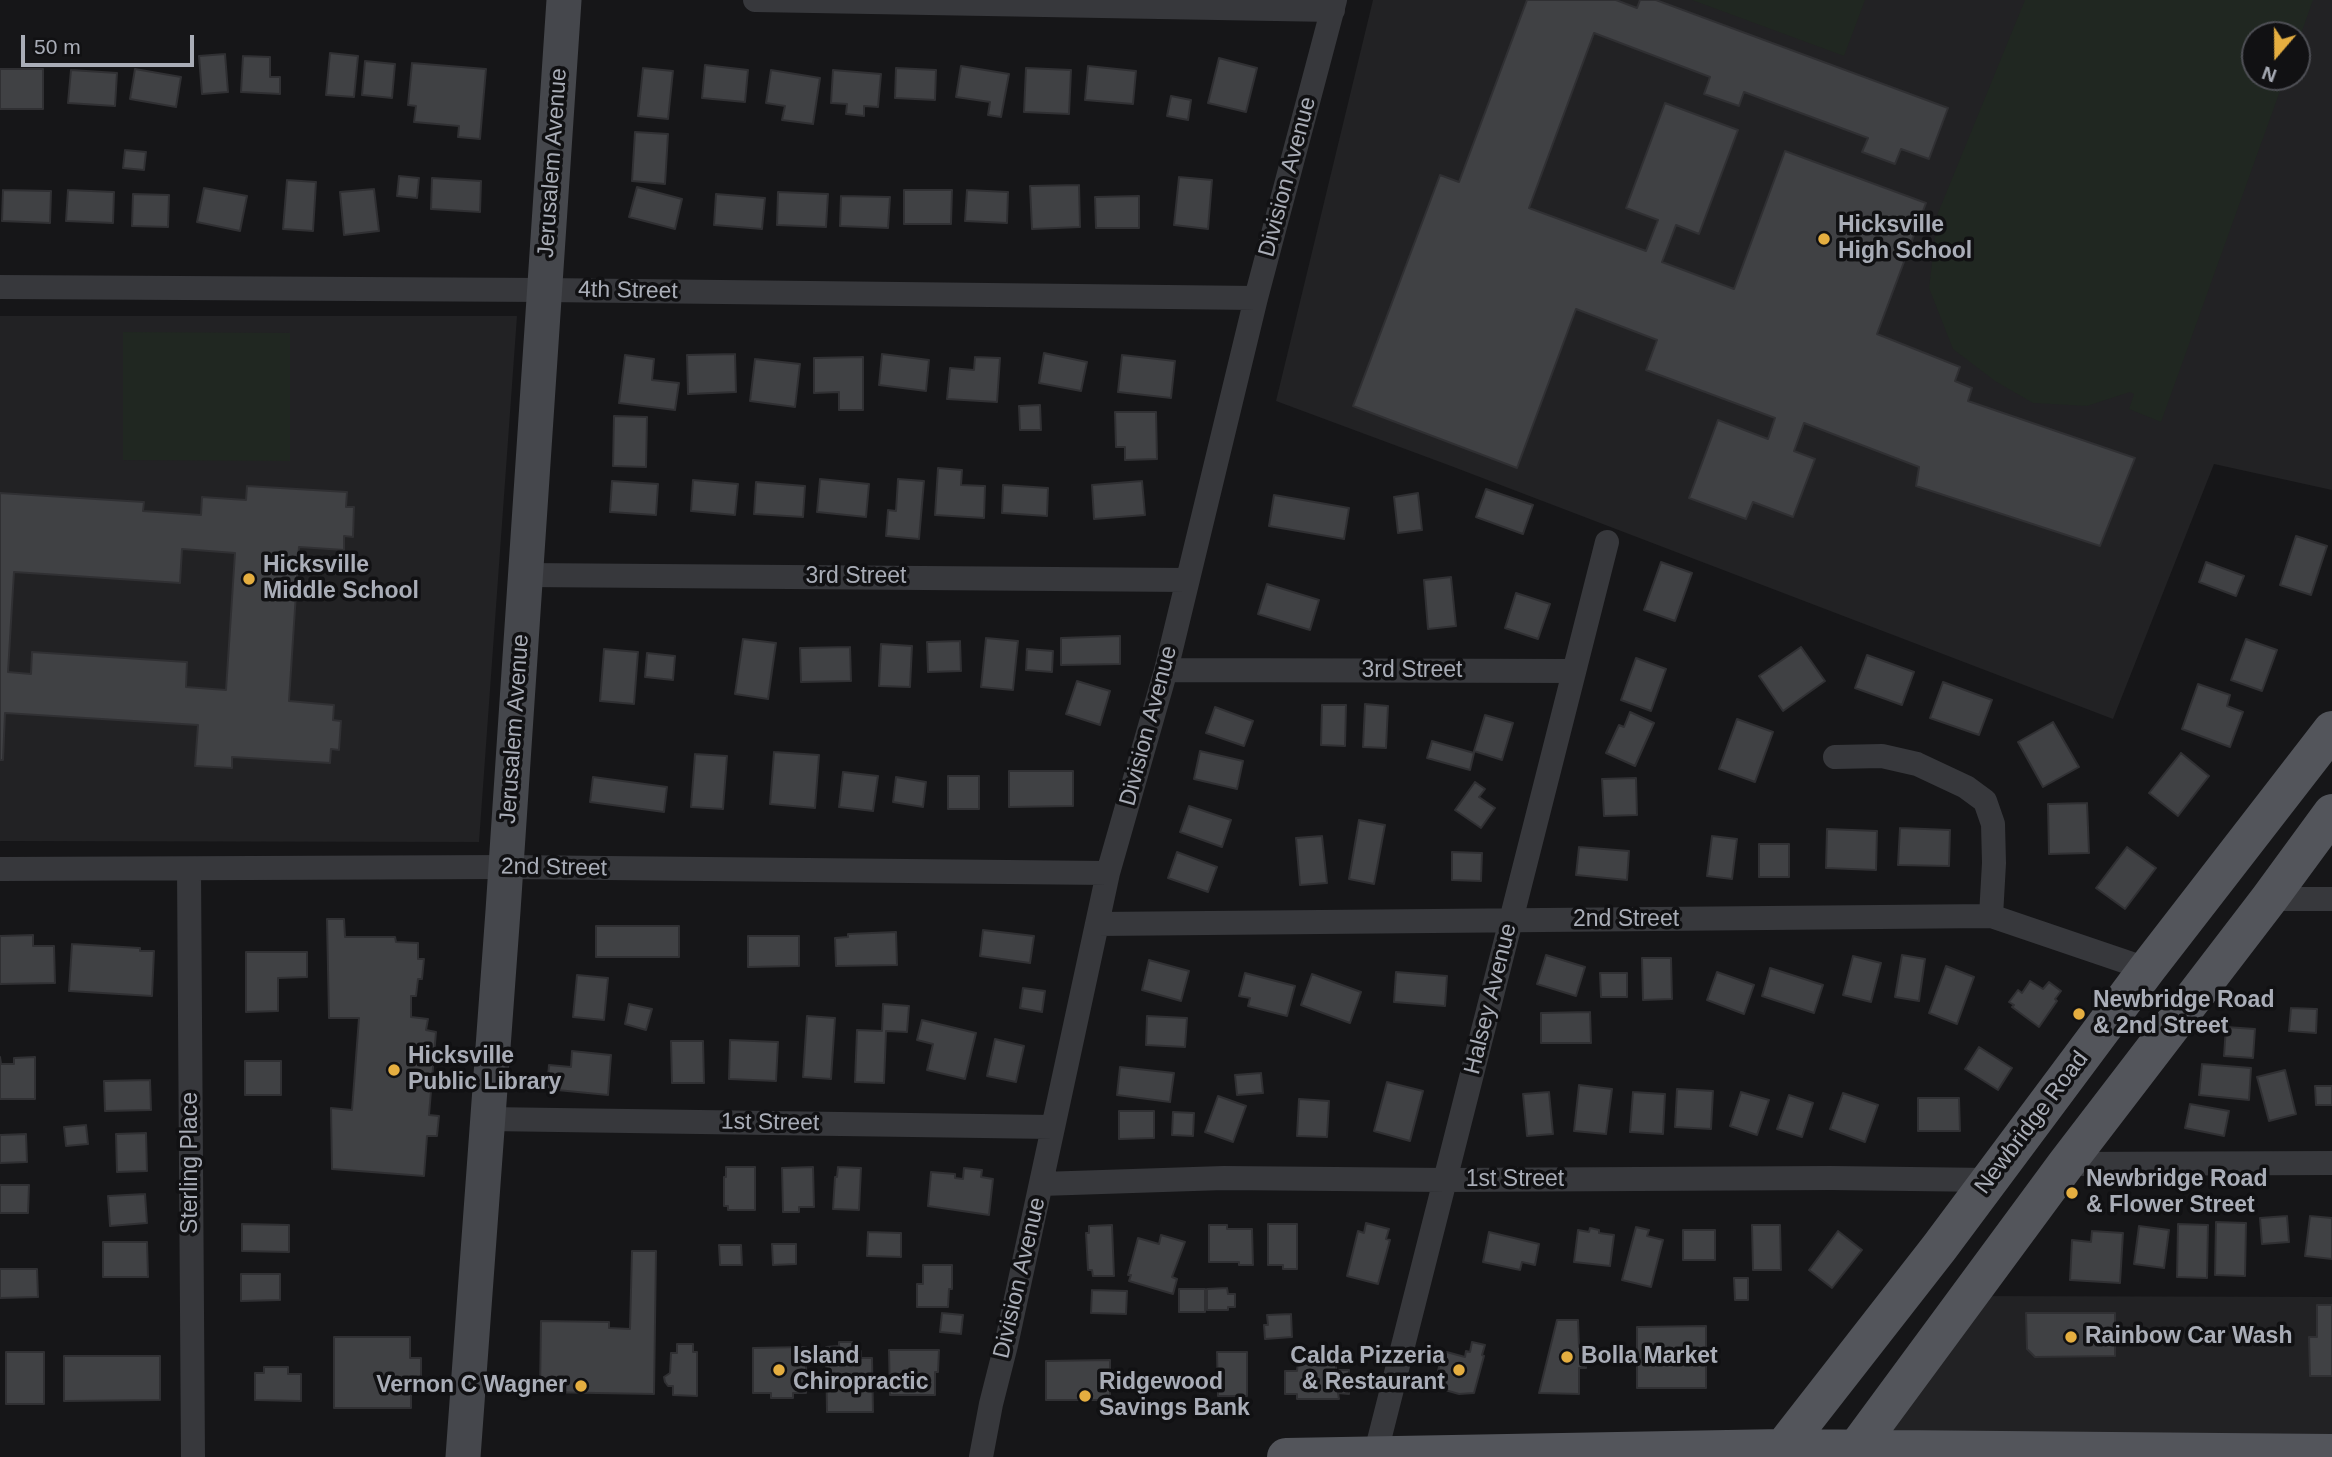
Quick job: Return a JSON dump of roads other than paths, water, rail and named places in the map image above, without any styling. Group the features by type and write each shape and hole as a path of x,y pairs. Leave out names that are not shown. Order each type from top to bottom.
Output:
{"main road":[{"name":"Jerusalem Avenue","path":"463,1457 564,0"},
{"name":"Newbridge Road","path":"1780,1453 2332,730"},
{"path":"1854,1453 1899,1388 2066,1164 2332,813"},
{"path":"1286,1457 1976,1452 2332,1454"}],"street":[{"path":"755,0 1334,5"},
{"name":"Division Avenue","path":"981,1457 1108,873 1166,670 1256,298 1334,5"},
{"name":"4th Street","path":"0,287 1256,298"},
{"name":"Halsey Avenue","path":"1375,1456 1607,542"},
{"name":"3rd Street","path":"525,575 1187,580"},
{"name":"3rd Street","path":"1166,670 1573,671"},
{"path":"1835,757 1882,756 1917,764 1966,787 1984,801 1993,824 1991,916"},
{"name":"2nd Street","path":"0,869 506,867 1108,873"},
{"name":"Sterling Place","path":"189,870 193,1457"},
{"path":"2269,899 2332,899"},
{"name":"2nd Street","path":"1097,924 1991,916 2147,969"},
{"name":"1st Street","path":"487,1119 1053,1127"},
{"path":"2066,1164 2332,1163"},
{"name":"1st Street","path":"1041,1184 1224,1178 1446,1181 1817,1178 1990,1180"}],"place":[{"name":"Hicksville High School","path":"1824,239"},
{"name":"Hicksville Middle School","path":"249,579"},
{"name":"Newbridge Road & 2nd Street","path":"2079,1014"},
{"name":"Hicksville Public Library","path":"394,1070"},
{"name":"Newbridge Road & Flower Street","path":"2072,1193"},
{"name":"Rainbow Car Wash","path":"2071,1337"},
{"name":"Bolla Market","path":"1567,1357"},
{"name":"Island Chiropractic","path":"779,1370"},
{"name":"Calda Pizzeria & Restaurant","path":"1459,1370"},
{"name":"Vernon C Wagner","path":"581,1386"},
{"name":"Ridgewood Savings Bank","path":"1085,1396"}]}
